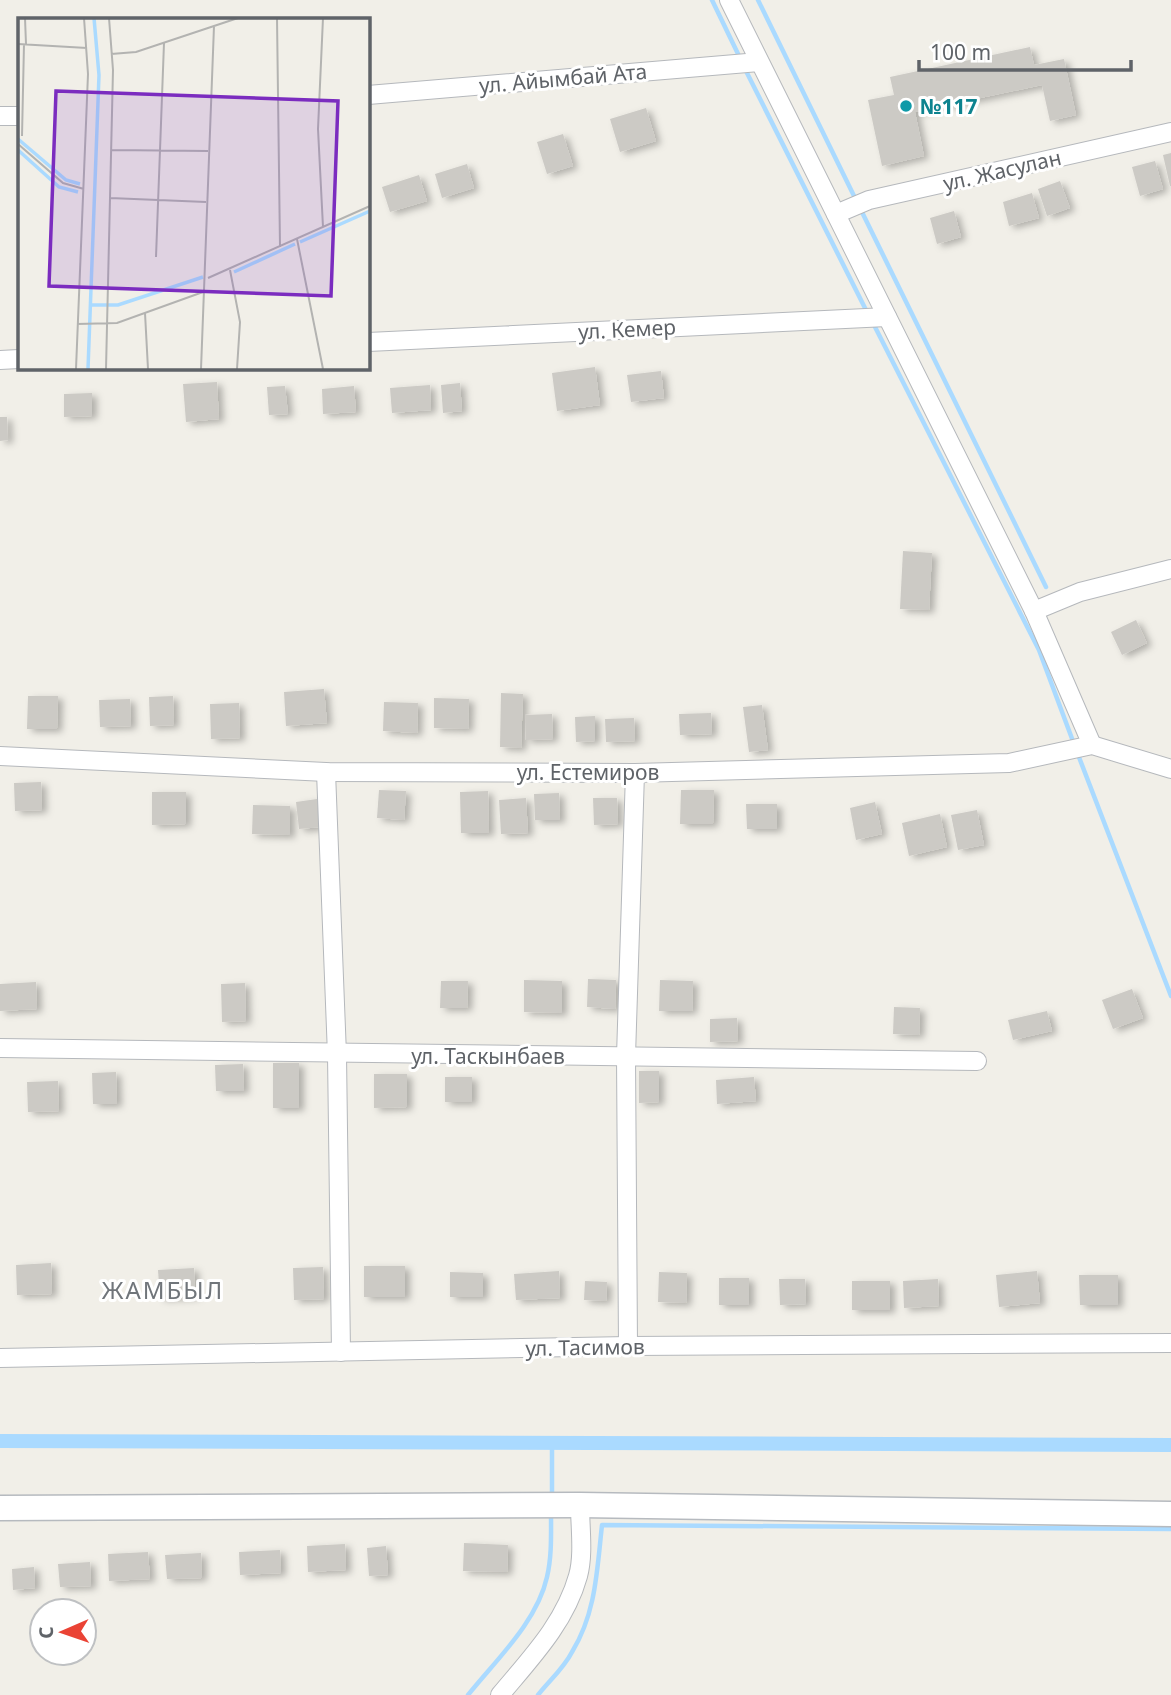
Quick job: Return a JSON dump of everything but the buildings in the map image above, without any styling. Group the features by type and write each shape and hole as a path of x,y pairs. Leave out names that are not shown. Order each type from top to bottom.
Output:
{"main road":[{"path":"0,1508 580,1505 1171,1514"}],"street":[{"path":"729,0 1034,611 1092,745"},
{"name":"ул. Айымбай Ата","path":"369,95 759,62"},
{"path":"0,116 18,116"},
{"name":"ул. Жасулан","path":"836,214 869,200 1171,132"},
{"name":"ул. Кемер","path":"369,342 887,317"},
{"path":"0,360 18,359"},
{"path":"1034,611 1080,593 1171,569"},
{"name":"ул. Естемиров","path":"0,756 326,772 635,773 1009,763 1092,745 1171,769"},
{"path":"326,772 337,1055 341,1352"},
{"path":"628,1346 626,1056 635,773"},
{"name":"ул. Таскынбаев","path":"0,1048 337,1055 977,1061"},
{"name":"ул. Тасимов","path":"0,1357 628,1346 1171,1343"},
{"path":"500,1695 550,1634 567,1604 579,1574 580,1505"}],"waterway":[{"path":"712,0 740,58"},
{"path":"758,0 856,200"},
{"path":"745,69 867,312"},
{"path":"860,208 1046,587"},
{"path":"873,323 1039,650 1074,744"},
{"path":"1077,752 1171,996"},
{"path":"0,1441 1171,1445"},
{"path":"552,1444 552,1496"},
{"path":"468,1695 525,1625 542,1594 550,1561 551,1511"},
{"path":"538,1695 569,1658 586,1622 597,1575 602,1525 1171,1529"}],"place":[{"name":"№117","path":"906,106"}],"district":[{"name":"ЖАМБЫЛ","path":"163,1289"}]}
